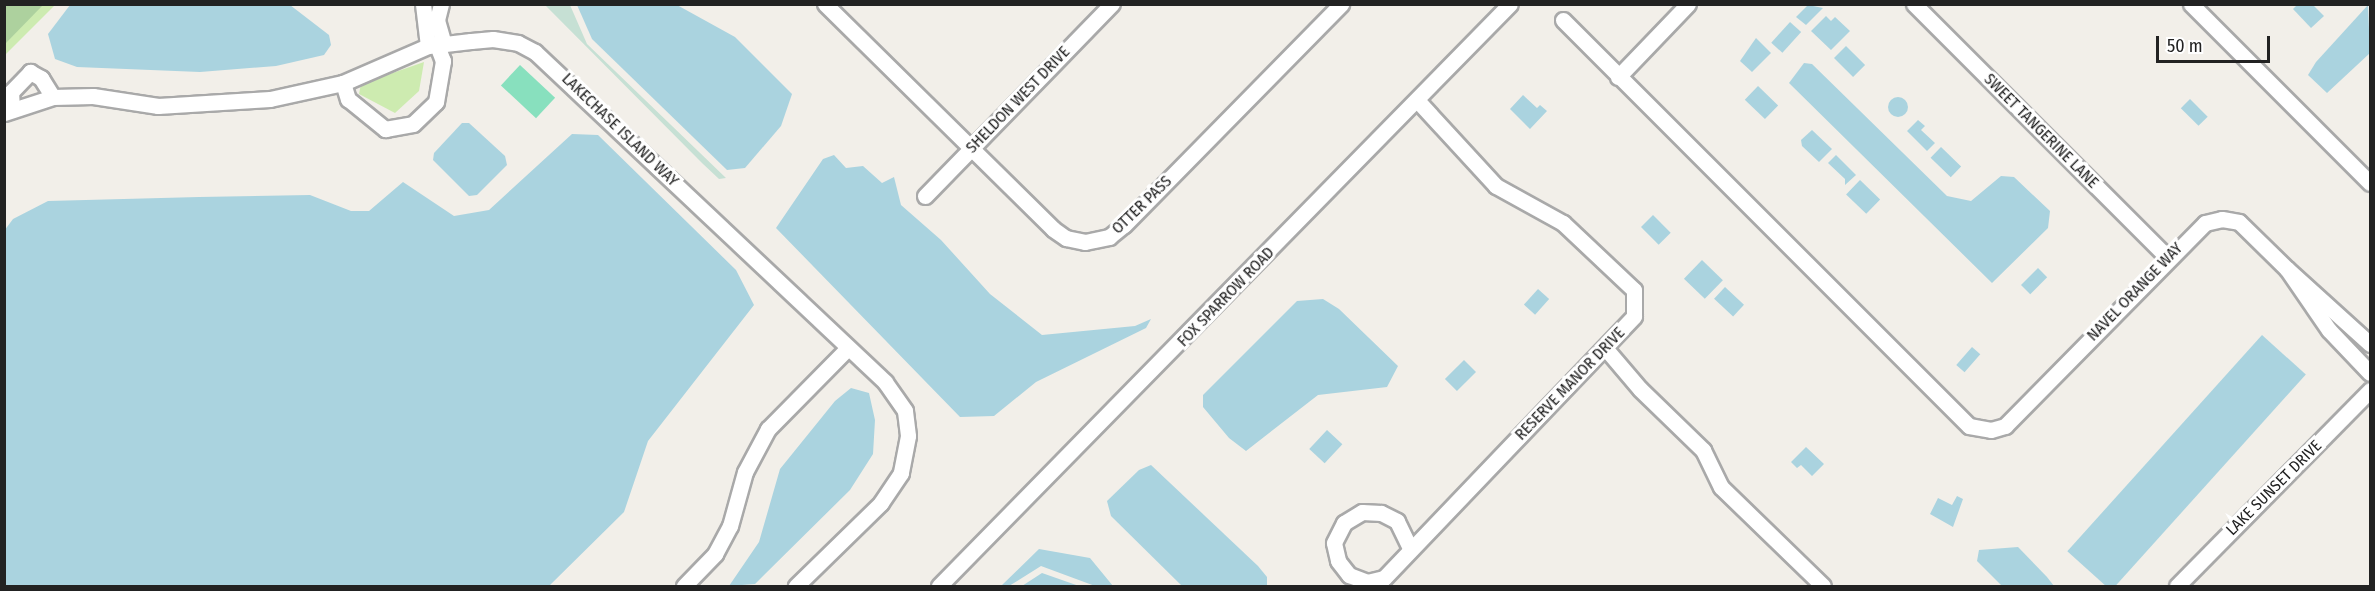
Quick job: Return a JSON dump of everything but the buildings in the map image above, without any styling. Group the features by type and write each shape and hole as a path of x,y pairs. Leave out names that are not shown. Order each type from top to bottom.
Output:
{"street":[{"path":"343,82 348,99 385,129 413,124 436,102 443,62 423,4"},
{"path":"436,45 437,20 441,4"},
{"name":"OTTER PASS","path":"825,4 1053,229 1066,238 1085,242 1109,237 1341,4"},
{"name":"SHELDON WEST DRIVE","path":"926,196 1112,4"},
{"name":"FOX SPARROW ROAD","path":"939,586 1510,4"},
{"path":"1563,20 1618,77 1688,4"},
{"name":"SWEET TANGERINE LANE","path":"1914,4 2168,258"},
{"path":"2197,7 2370,183"},
{"name":"LAKECHASE ISLAND WAY","path":"53,97 41,78 30,72 11,92 8,111 53,97 93,96 158,106 270,99 343,82 436,45 494,39 518,44 550,63 847,350 897,395 905,411 908,436 901,473 881,503 796,586"},
{"name":"NAVEL ORANGE WAY","path":"1618,77 1969,426 1991,430 2005,426 2205,223 2222,219 2240,222 2287,269"},
{"name":"RESERVE MANOR DRIVE","path":"1410,548 1397,521 1381,513 1362,512 1344,524 1334,543 1338,561 1349,575 1367,582 1384,578 1410,548 1606,349 1634,316 1634,290 1563,223 1496,186 1418,100"},
{"path":"2287,269 2370,344"},
{"path":"2287,269 2329,330 2370,373"},
{"path":"1606,349 1640,389 1703,450 1720,487 1823,586"},
{"path":"684,586 715,554 730,526 745,472 768,429 847,350"},
{"name":"LAKE SUNSET DRIVE","path":"2177,586 2370,390"}],"green space":[{"path":"4,5 43,5 5,44"},
{"path":"5,5 55,5 5,55"},
{"path":"545,5 570,5 587,44 726,178 719,179 702,163"},
{"path":"424,62 419,91 395,113 359,94 361,84"},
{"path":"520,65 555,98 536,118 501,85"}],"water":[{"path":"70,5 290,5 329,35 331,45 324,55 276,66 200,72 77,67 55,59 48,34"},
{"path":"577,5 677,5 735,37 792,94 781,126 745,168 727,170 592,39"},
{"path":"1808,5 1823,8 1806,25 1796,17"},
{"path":"2297,5 2313,5 2324,16 2311,28 2293,9"},
{"path":"2368,5 2370,53 2327,93 2308,75 2316,62"},
{"path":"1826,16 1831,21 1835,17 1850,31 1831,50 1811,31"},
{"path":"1790,22 1801,32 1782,53 1771,43"},
{"path":"1756,38 1771,53 1752,72 1740,61"},
{"path":"1846,46 1865,65 1853,77 1834,58"},
{"path":"1804,63 1812,64 1947,196 1971,201 2001,176 2014,177 2050,211 2048,228 1992,283 1789,83"},
{"path":"1758,86 1778,105 1765,119 1745,100"},
{"path":"1523,95 1537,108 1540,105 1547,111 1530,129 1510,109"},
{"path":"1894,97 1902,97 1908,103 1908,111 1902,117 1894,117 1888,111 1888,103"},
{"path":"2190,99 2208,117 2198,126 2181,108"},
{"path":"1918,120 1925,126 1921,130 1935,143 1927,151 1907,131"},
{"path":"462,123 469,123 505,156 507,165 477,195 469,196 433,160 434,153"},
{"path":"1812,130 1832,149 1819,162 1802,146 1801,140"},
{"path":"572,134 598,135 736,270 754,305 648,441 624,512 549,586 5,586 4,231 13,219 48,201 199,197 310,195 351,211 369,211 403,182 454,216 489,210"},
{"path":"1941,147 1961,166 1951,177 1931,158"},
{"path":"834,155 846,168 863,166 882,183 894,177 901,205 941,240 990,294 1042,335 1135,326 1151,319 1146,328 1036,382 994,416 960,417 776,228 823,159"},
{"path":"1836,155 1856,175 1845,185 1845,179 1828,163"},
{"path":"1860,180 1880,199 1866,214 1846,194"},
{"path":"1653,215 1671,233 1659,245 1641,227"},
{"path":"1702,260 1723,280 1705,299 1684,279"},
{"path":"2038,268 2047,277 2030,294 2021,285"},
{"path":"1725,287 1744,305 1733,316 1714,299"},
{"path":"1538,289 1549,299 1535,315 1524,305"},
{"path":"1323,299 1339,309 1398,366 1387,387 1318,395 1246,451 1229,438 1203,407 1203,395 1297,301"},
{"path":"2262,335 2306,374 2115,586 2106,586 2067,551"},
{"path":"1972,347 1980,354 1965,372 1956,365"},
{"path":"1464,360 1476,372 1457,391 1445,379"},
{"path":"851,388 869,393 875,420 873,454 850,490 755,584 729,586 759,542 780,469 835,401"},
{"path":"1327,430 1342,444 1325,463 1309,449"},
{"path":"1806,447 1824,464 1812,476 1801,465 1797,468 1791,462"},
{"path":"1151,465 1258,566 1267,577 1267,586 1182,586 1111,516 1107,501 1139,470"},
{"path":"1957,496 1963,499 1953,527 1930,514 1938,498 1952,505"},
{"path":"2018,547 2054,586 2002,586 1977,561 1979,550"},
{"path":"1039,549 1090,558 1113,586 1095,586 1041,566 1009,586 1001,586"},
{"path":"1042,573 1079,586 1022,586"}]}
